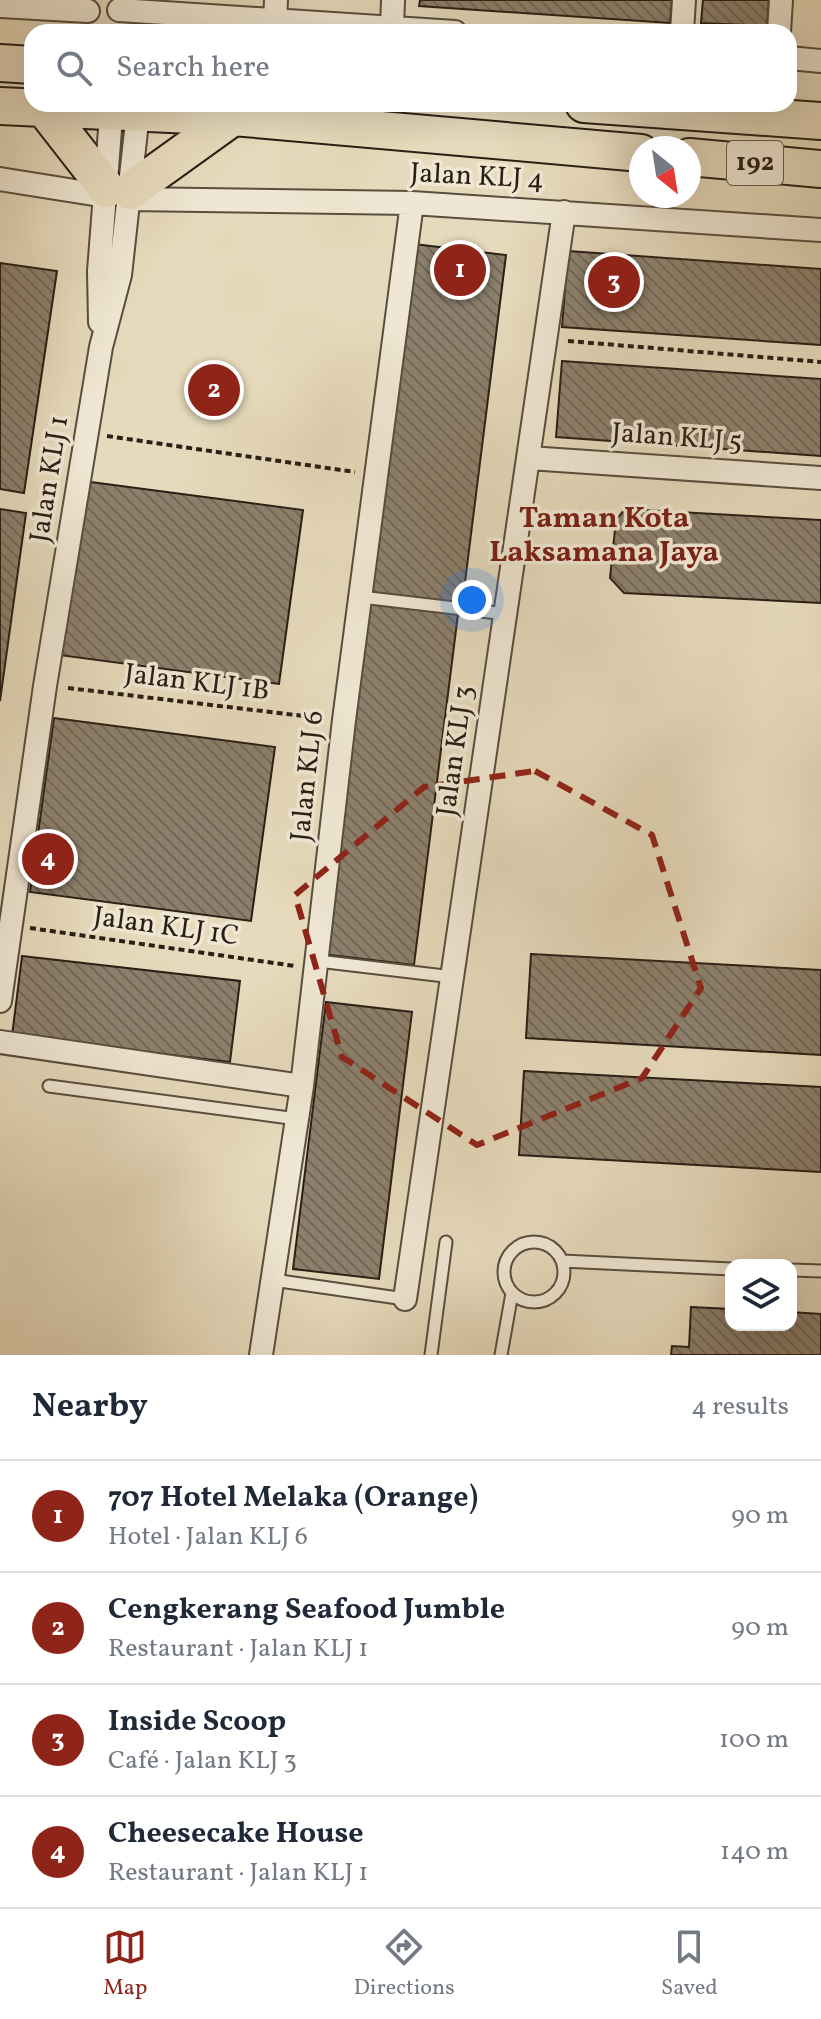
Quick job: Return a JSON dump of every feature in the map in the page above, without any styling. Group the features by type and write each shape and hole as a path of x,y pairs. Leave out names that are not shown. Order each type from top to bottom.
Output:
{"main road":[{"path":"0,63 24,64"},
{"path":"0,106 24,107"},
{"path":"47,112 118,194 233,117"},
{"path":"180,112 629,152"},
{"name":"192","path":"696,112 821,121"},
{"name":"192","path":"701,158 821,169"}],"street":[{"path":"392,24 393,0"},
{"path":"682,24 684,0"},
{"path":"780,24 781,0"},
{"path":"119,5 276,11 365,24"},
{"path":"0,6 89,14"},
{"path":"797,59 821,61"},
{"name":"Jalan KLJ 1","path":"0,1001 5,924 101,347 99,271 118,194 126,112"},
{"name":"Jalan KLJ 4","path":"0,179 118,194 412,203 821,230"},
{"name":"Jalan KLJ 6","path":"261,1355 302,1086 344,720 412,203"},
{"name":"Jalan KLJ 3","path":"405,1299 564,212"},
{"name":"Jalan KLJ 5","path":"529,458 821,478"},
{"path":"0,1042 302,1086"}],"lane":[{"path":"361,597 506,614"},
{"path":"317,965 453,977"},
{"path":"49,1086 297,1119"},
{"path":"501,1355 512,1293 503,1275 504,1265 513,1249 531,1241 541,1242 558,1252 562,1261 563,1281 550,1297 530,1302 512,1293"},
{"path":"431,1355 446,1242"},
{"path":"562,1261 725,1269"},
{"path":"797,1270 821,1271"},
{"path":"273,1280 405,1299"}],"path":[{"path":"546,339 821,362"},
{"path":"88,433 378,475"},
{"name":"Jalan KLJ 1B","path":"45,686 344,720"},
{"name":"Jalan KLJ 1C","path":"5,924 317,965"}],"highlighted area":[{"path":"535,771 652,835 701,988 642,1078 477,1145 342,1057 295,895 424,787"}],"building":[{"path":"420,0 672,0 670,23 419,6"},
{"path":"703,0 769,0 767,24 701,23"},
{"path":"414,244 506,255 462,606 370,595"},
{"path":"568,251 821,269 821,345 562,327"},
{"path":"0,263 57,271 24,493 0,489"},
{"path":"562,361 821,379 821,456 556,437"},
{"path":"83,481 303,510 279,684 59,655"},
{"path":"0,509 26,513 0,701"},
{"path":"625,509 821,520 821,603 624,593 610,578 616,520"},
{"path":"366,603 458,614 414,965 322,954"},
{"path":"54,718 275,747 251,921 30,892"},
{"path":"531,954 821,970 821,1055 526,1038"},
{"path":"22,956 240,981 230,1062 12,1036"},
{"path":"326,1002 412,1012 379,1279 293,1269"},
{"path":"524,1071 821,1087 821,1172 519,1155"},
{"path":"691,1307 725,1309 725,1331 797,1331 797,1312 821,1314 821,1355 671,1355 672,1346 689,1347"}],"place":[{"name":"707 Hotel Melaka (Orange)","path":"460,270"},
{"name":"Inside Scoop","path":"614,282"},
{"name":"Cengkerang Seafood Jumble","path":"214,390"},
{"name":"Cheesecake House","path":"48,859"}],"district":[{"name":"Taman Kota Laksamana Jaya","path":"604,536"}]}
